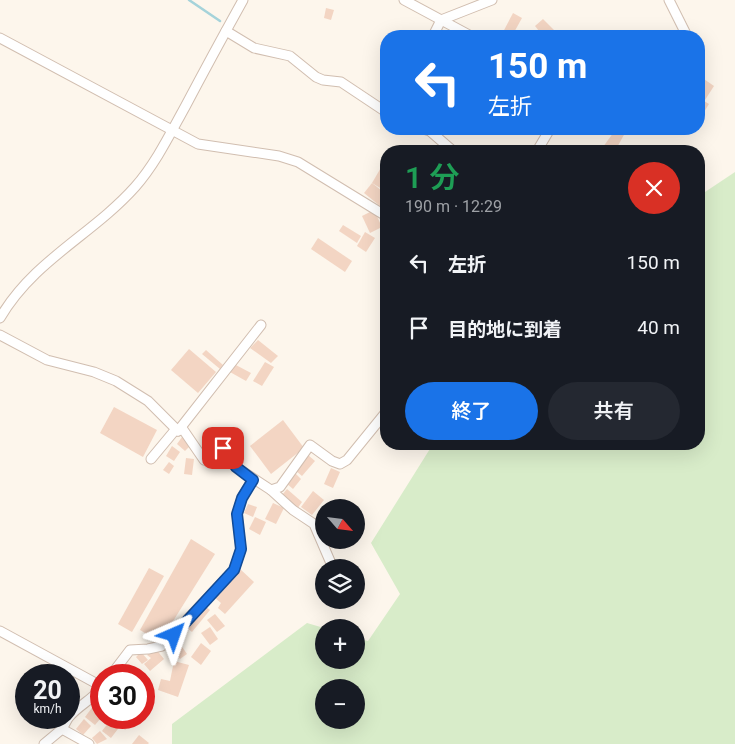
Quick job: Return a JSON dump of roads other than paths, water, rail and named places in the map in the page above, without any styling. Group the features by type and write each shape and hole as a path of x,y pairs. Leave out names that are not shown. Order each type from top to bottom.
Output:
{"street":[{"path":"0,318 13,298 38,270 114,208 156,160 243,0"},
{"path":"404,0 460,30"},
{"path":"435,30 441,20 492,0"},
{"path":"669,0 684,30"},
{"path":"226,31 254,48 290,56 316,77 323,80 341,82 380,108"},
{"path":"0,38 198,144 279,156 298,162 380,212"},
{"path":"435,135 446,145"},
{"path":"151,459 177,430 261,325"},
{"path":"0,335 48,360 94,372 116,381 148,401 177,430"},
{"path":"271,490 280,486 310,445 332,461 340,464 347,460 380,419"},
{"path":"177,430 182,428 204,460 223,448 236,467 253,480 271,490 293,510 314,524 329,559"},
{"path":"119,664 130,650 162,646 234,570 241,549 237,514 242,498 253,480"},
{"path":"0,632 90,681"},
{"path":"44,744 62,729 89,744"}],"waterway":[{"path":"189,0 220,21"}]}
